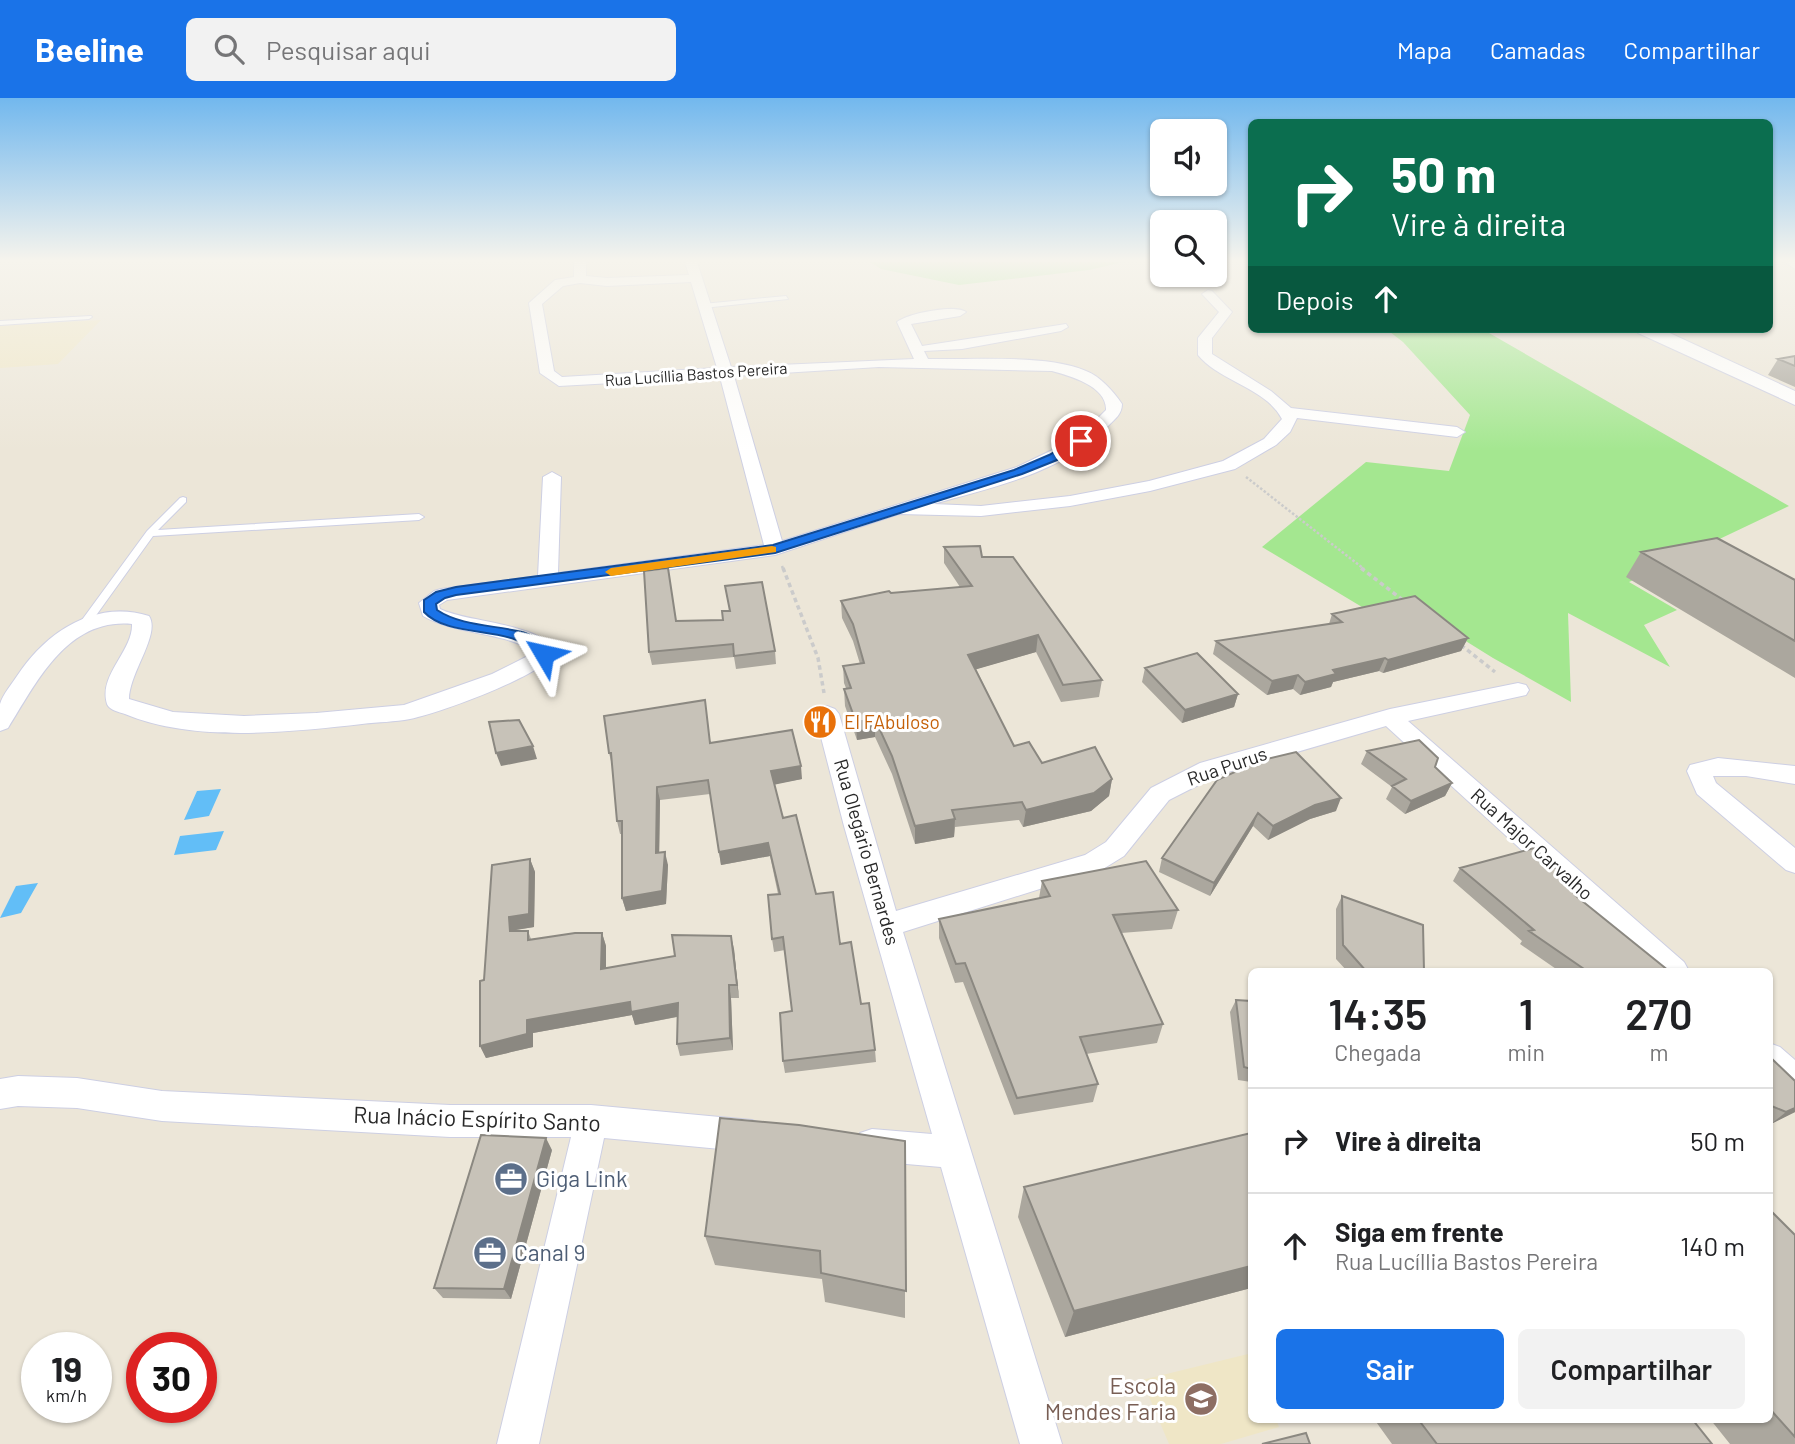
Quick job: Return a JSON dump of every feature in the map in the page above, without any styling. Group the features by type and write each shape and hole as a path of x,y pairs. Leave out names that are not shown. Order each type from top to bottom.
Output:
{"main road":[{"path":"1654,333 1795,399"}],"street":[{"name":"Rua Lucíllia Bastos Pereira","path":"539,325 547,373 553,380 563,383 920,355 1069,370 1096,383 1114,404 1114,411 1096,430 1053,457 1018,472 898,509"},
{"path":"710,325 727,371 775,549"},
{"path":"904,325 920,355 1061,327"},
{"path":"0,723 45,653 69,632 108,618 134,617 142,620 144,632 119,679 117,692 118,702 129,709 176,718 247,724 340,719 412,711 494,681 530,665 544,654 542,647 520,636 476,628 430,612 429,603 440,595 775,549 898,509 981,511 1070,501 1150,486 1229,465 1270,442 1290,419 1288,412 1274,398 1228,375 1205,355 1205,338 1216,325"},
{"path":"1288,412 1457,432"},
{"path":"548,581 552,477"},
{"name":"Rua Purus","path":"887,925 1094,862 1115,849 1160,794 1209,769 1390,717 1518,690"},
{"name":"Rua Olegário Bernardes","path":"827,714 857,826 1041,1444"},
{"name":"Rua Major Carvalho","path":"1390,717 1671,968"},
{"path":"1795,775 1728,768 1704,768 1699,771 1706,788 1795,863"},
{"path":"1773,1060 1795,1080"},
{"name":"Rua Inácio Espírito Santo","path":"0,1094 18,1091 77,1093 162,1106 450,1121 591,1121 785,1139"},
{"path":"518,1444 591,1121"},
{"path":"837,1143 955,1152"}],"lane":[{"path":"83,626 149,533 183,499"},
{"path":"149,533 419,517"}],"path":[{"path":"1229,465 1411,606"},
{"path":"775,549 818,658 827,714"},
{"path":"1454,640 1518,690"}],"shaded area":[{"path":"96,325 58,364 0,368 0,326"},
{"name":"Escola Mendes Faria","path":"1248,1354 1248,1423 1278,1423 1279,1427 1221,1444 1169,1444 1142,1380"}],"green space":[{"path":"1391,333 1489,333 1789,506 1629,582 1677,610 1644,625 1670,667 1568,613 1571,702 1403,602 1362,607 1262,547 1366,462 1449,471 1470,415 1403,342"}],"water":[{"path":"221,789 209,816 184,820 197,791"},
{"path":"224,831 216,850 174,855 180,836"},
{"path":"38,883 21,913 0,918 16,886"}],"building":[{"path":"1795,356 1795,366 1778,359"},
{"path":"1717,538 1795,580 1795,641 1641,552"},
{"path":"980,546 982,557 1013,557 1102,680 1063,685 1038,635 968,655 1014,746 1029,742 1042,763 1095,747 1112,779 1094,793 1026,810 1022,802 952,810 955,819 915,826 892,756 875,719 856,722 844,689 851,688 843,666 864,663 853,624 841,601 889,591 891,593 972,586 944,547"},
{"path":"668,568 676,621 723,620 722,611 730,611 725,586 762,582 775,651 734,656 733,644 649,652 644,571"},
{"path":"1415,596 1468,638 1388,660 1385,658 1333,670 1336,674 1305,682 1298,675 1272,681 1216,641 1342,622 1332,614"},
{"path":"1197,653 1238,694 1185,710 1145,668"},
{"path":"705,700 710,743 792,730 801,766 771,771 783,818 796,815 816,894 833,892 840,944 851,942 861,1004 869,1003 875,1050 783,1061 780,1013 792,1011 783,937 772,939 768,895 780,894 768,843 719,852 708,780 657,787 656,853 665,852 662,891 622,898 622,821 617,821 611,753 604,716"},
{"path":"519,720 533,746 496,753 489,722"},
{"path":"1419,740 1438,758 1435,767 1452,783 1411,801 1392,786 1406,779 1367,751"},
{"path":"1296,752 1341,798 1315,805 1273,826 1258,813 1214,883 1162,858 1217,780 1259,761"},
{"path":"1534,848 1583,894 1576,896 1665,968 1583,968 1529,931 1534,930 1460,868"},
{"path":"530,859 529,914 509,917 510,931 528,931 528,940 575,933 602,933 601,969 675,956 672,935 731,936 737,985 729,985 730,1038 677,1044 678,1003 631,1012 630,1002 527,1020 527,1034 480,1046 480,981 484,980 492,865"},
{"path":"1146,861 1178,910 1113,915 1163,1024 1080,1037 1098,1084 1017,1098 965,963 956,964 939,919 1050,896 1042,881"},
{"path":"1342,896 1423,925 1424,968 1363,968 1343,945"},
{"path":"1236,1000 1248,1001 1248,1068 1244,1067"},
{"path":"1773,1060 1795,1081 1795,1108 1786,1112 1773,1107"},
{"path":"720,1118 799,1125 905,1141 906,1291 821,1273 820,1251 705,1236"},
{"path":"1248,1134 1248,1267 1074,1311 1024,1187"},
{"path":"481,1135 546,1138 504,1289 434,1288"},
{"path":"1773,1213 1795,1235 1795,1437 1773,1412"},
{"path":"1421,1423 1695,1423 1712,1444 1437,1444"},
{"path":"1306,1433 1310,1444 1262,1444"}],"slow traffic":[{"path":"611,572 772,549"}],"place":[{"name":"El FAbuloso","path":"820,722"},
{"name":"Giga Link","path":"511,1179"},
{"name":"Canal 9","path":"490,1253"},
{"name":"Escola Mendes Faria","path":"1201,1399"}],"route":[{"path":"544,654 542,647 520,636 476,628 439,617 430,612 429,603 440,595 456,591 775,549 1018,472 1081,441"}]}
